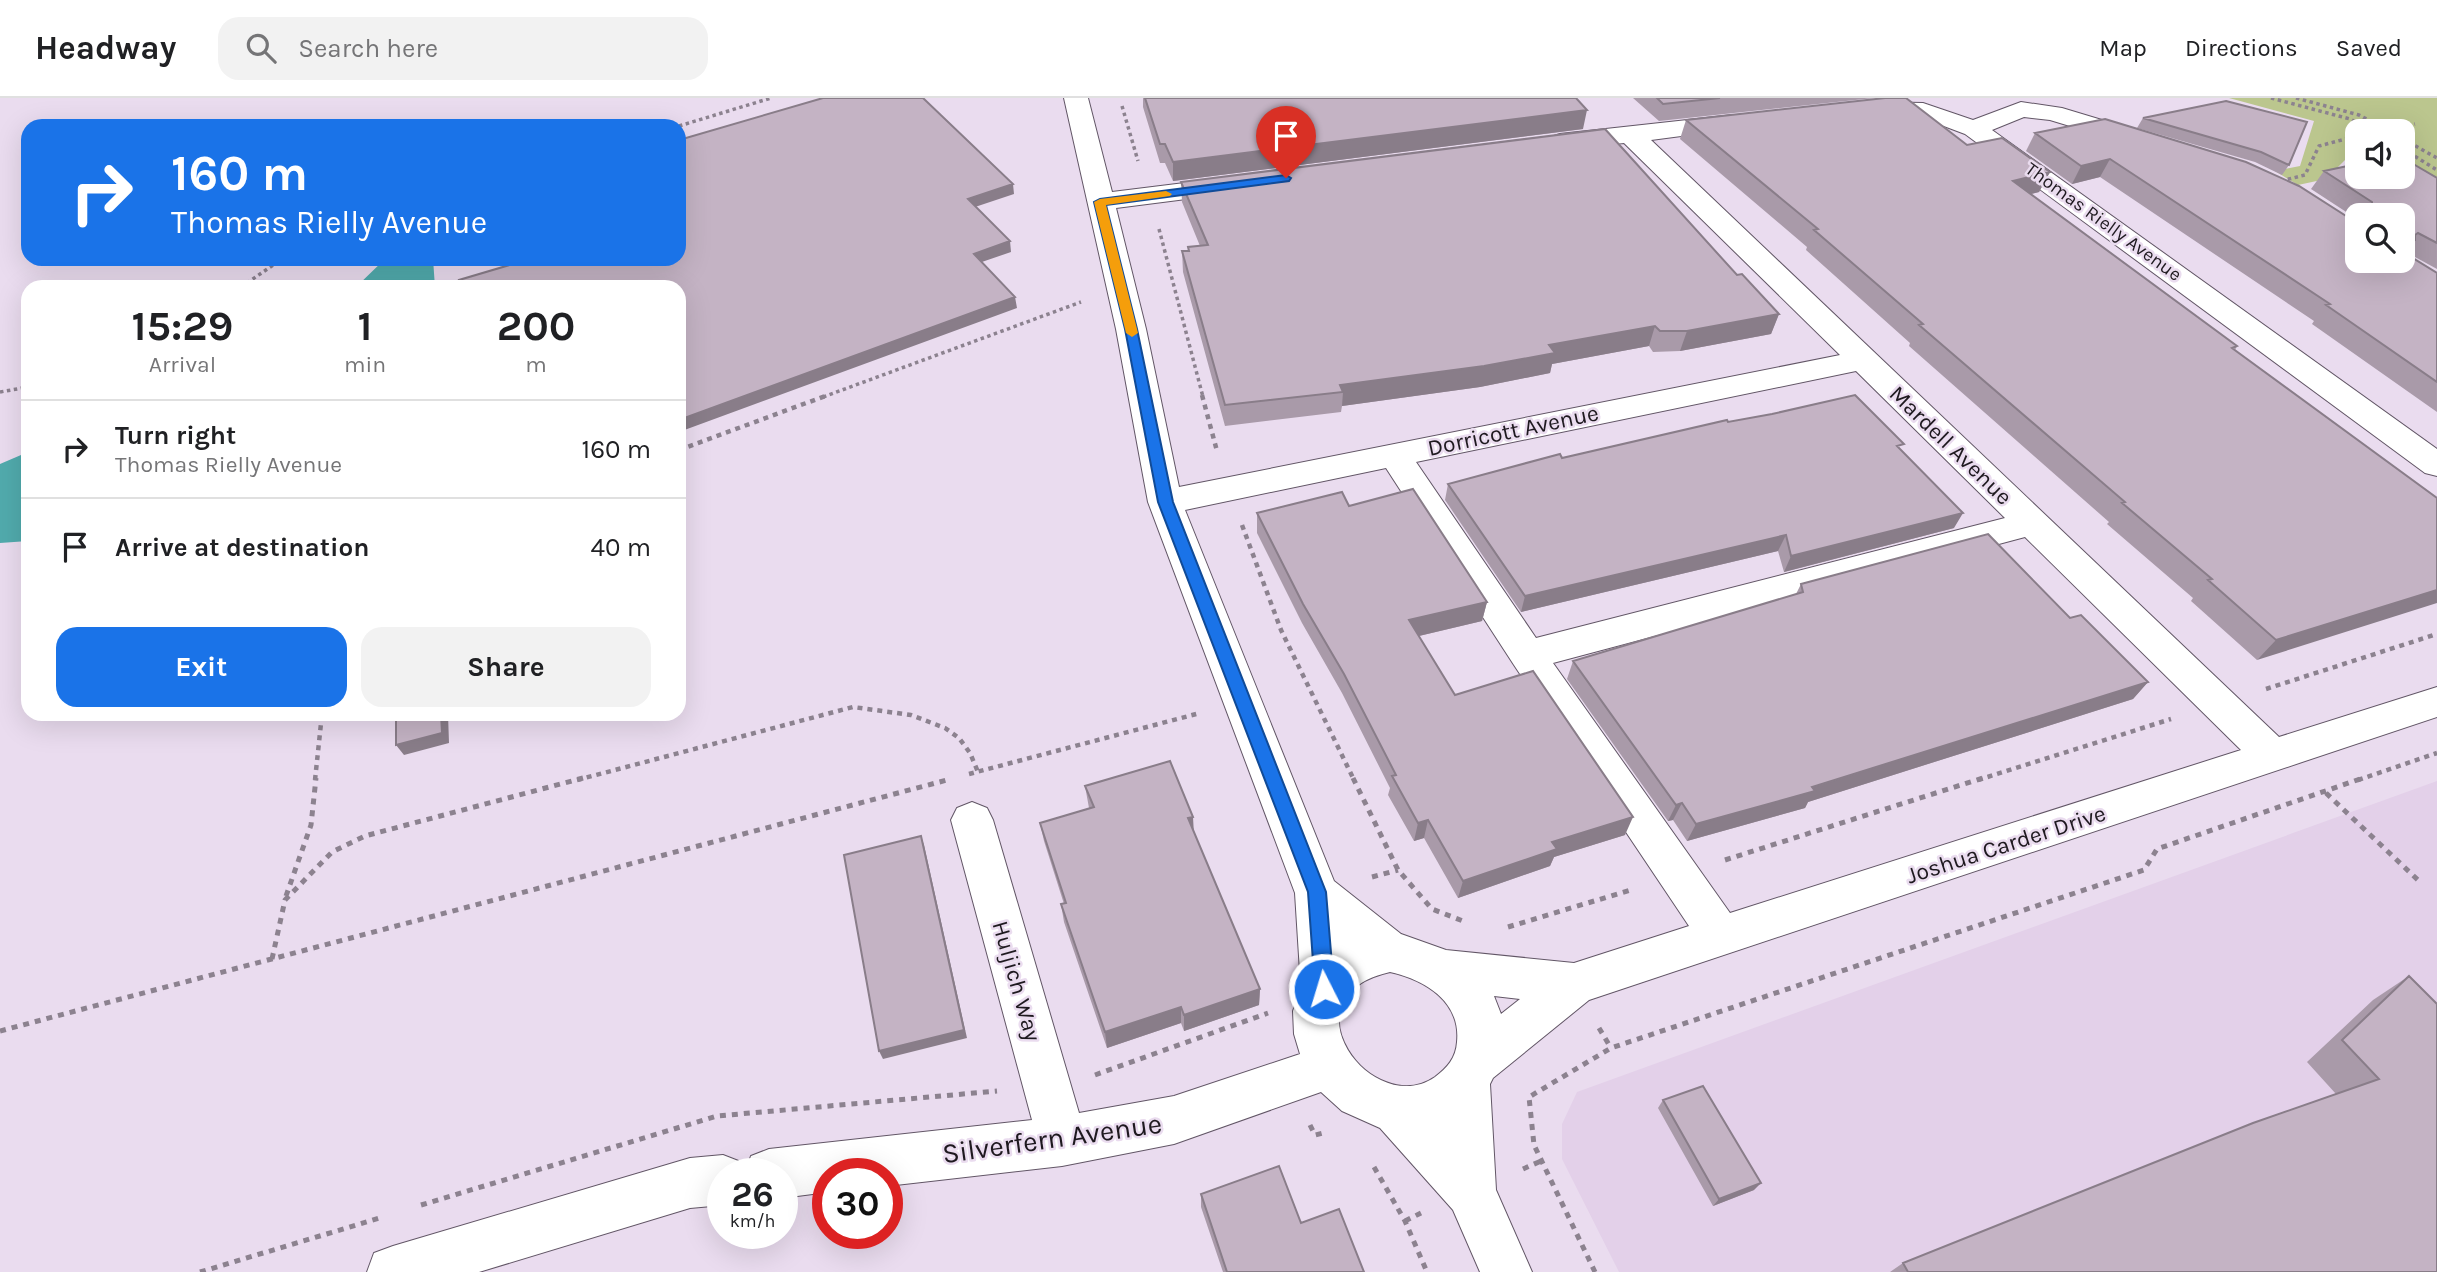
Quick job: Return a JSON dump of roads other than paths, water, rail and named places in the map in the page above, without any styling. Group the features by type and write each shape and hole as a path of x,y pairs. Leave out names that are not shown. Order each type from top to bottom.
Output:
{"street":[{"path":"1076,98 1123,293 1166,502 1317,892 1324,989 1316,1014 1317,1041 1328,1067 1346,1087 1369,1102 1396,1109 1422,1108 1447,1098 1472,1071"},
{"name":"Thomas Rielly Avenue","path":"1845,111 1886,107 1923,110 1974,129 2437,465"},
{"path":"1974,129 2021,108 2053,113 2155,144"},
{"path":"1531,146 1764,120"},
{"name":"Mardell Avenue","path":"1630,134 2273,756"},
{"path":"1100,202 1258,182"},
{"name":"Dorricott Avenue","path":"1166,502 1861,360"},
{"path":"1394,454 1527,655 1721,936"},
{"path":"1527,655 2032,523"},
{"name":"Joshua Carder Drive","path":"1472,1071 1574,984 2437,702"},
{"name":"Huljich Way","path":"972,820 1062,1141"},
{"path":"1317,892 1390,953"},
{"path":"1324,989 1341,970 1364,957 1390,953 1409,954 1444,970 1464,988 1477,1010 1482,1036 1472,1071 1471,1192"},
{"name":"Joshua Carder Drive","path":"1444,970 1574,984"},
{"name":"Silverfern Avenue","path":"798,1171 1062,1141 1174,1120 1328,1067"},
{"path":"1396,1109 1471,1192 1506,1272"},
{"path":"393,1272 690,1183 707,1181"}]}
